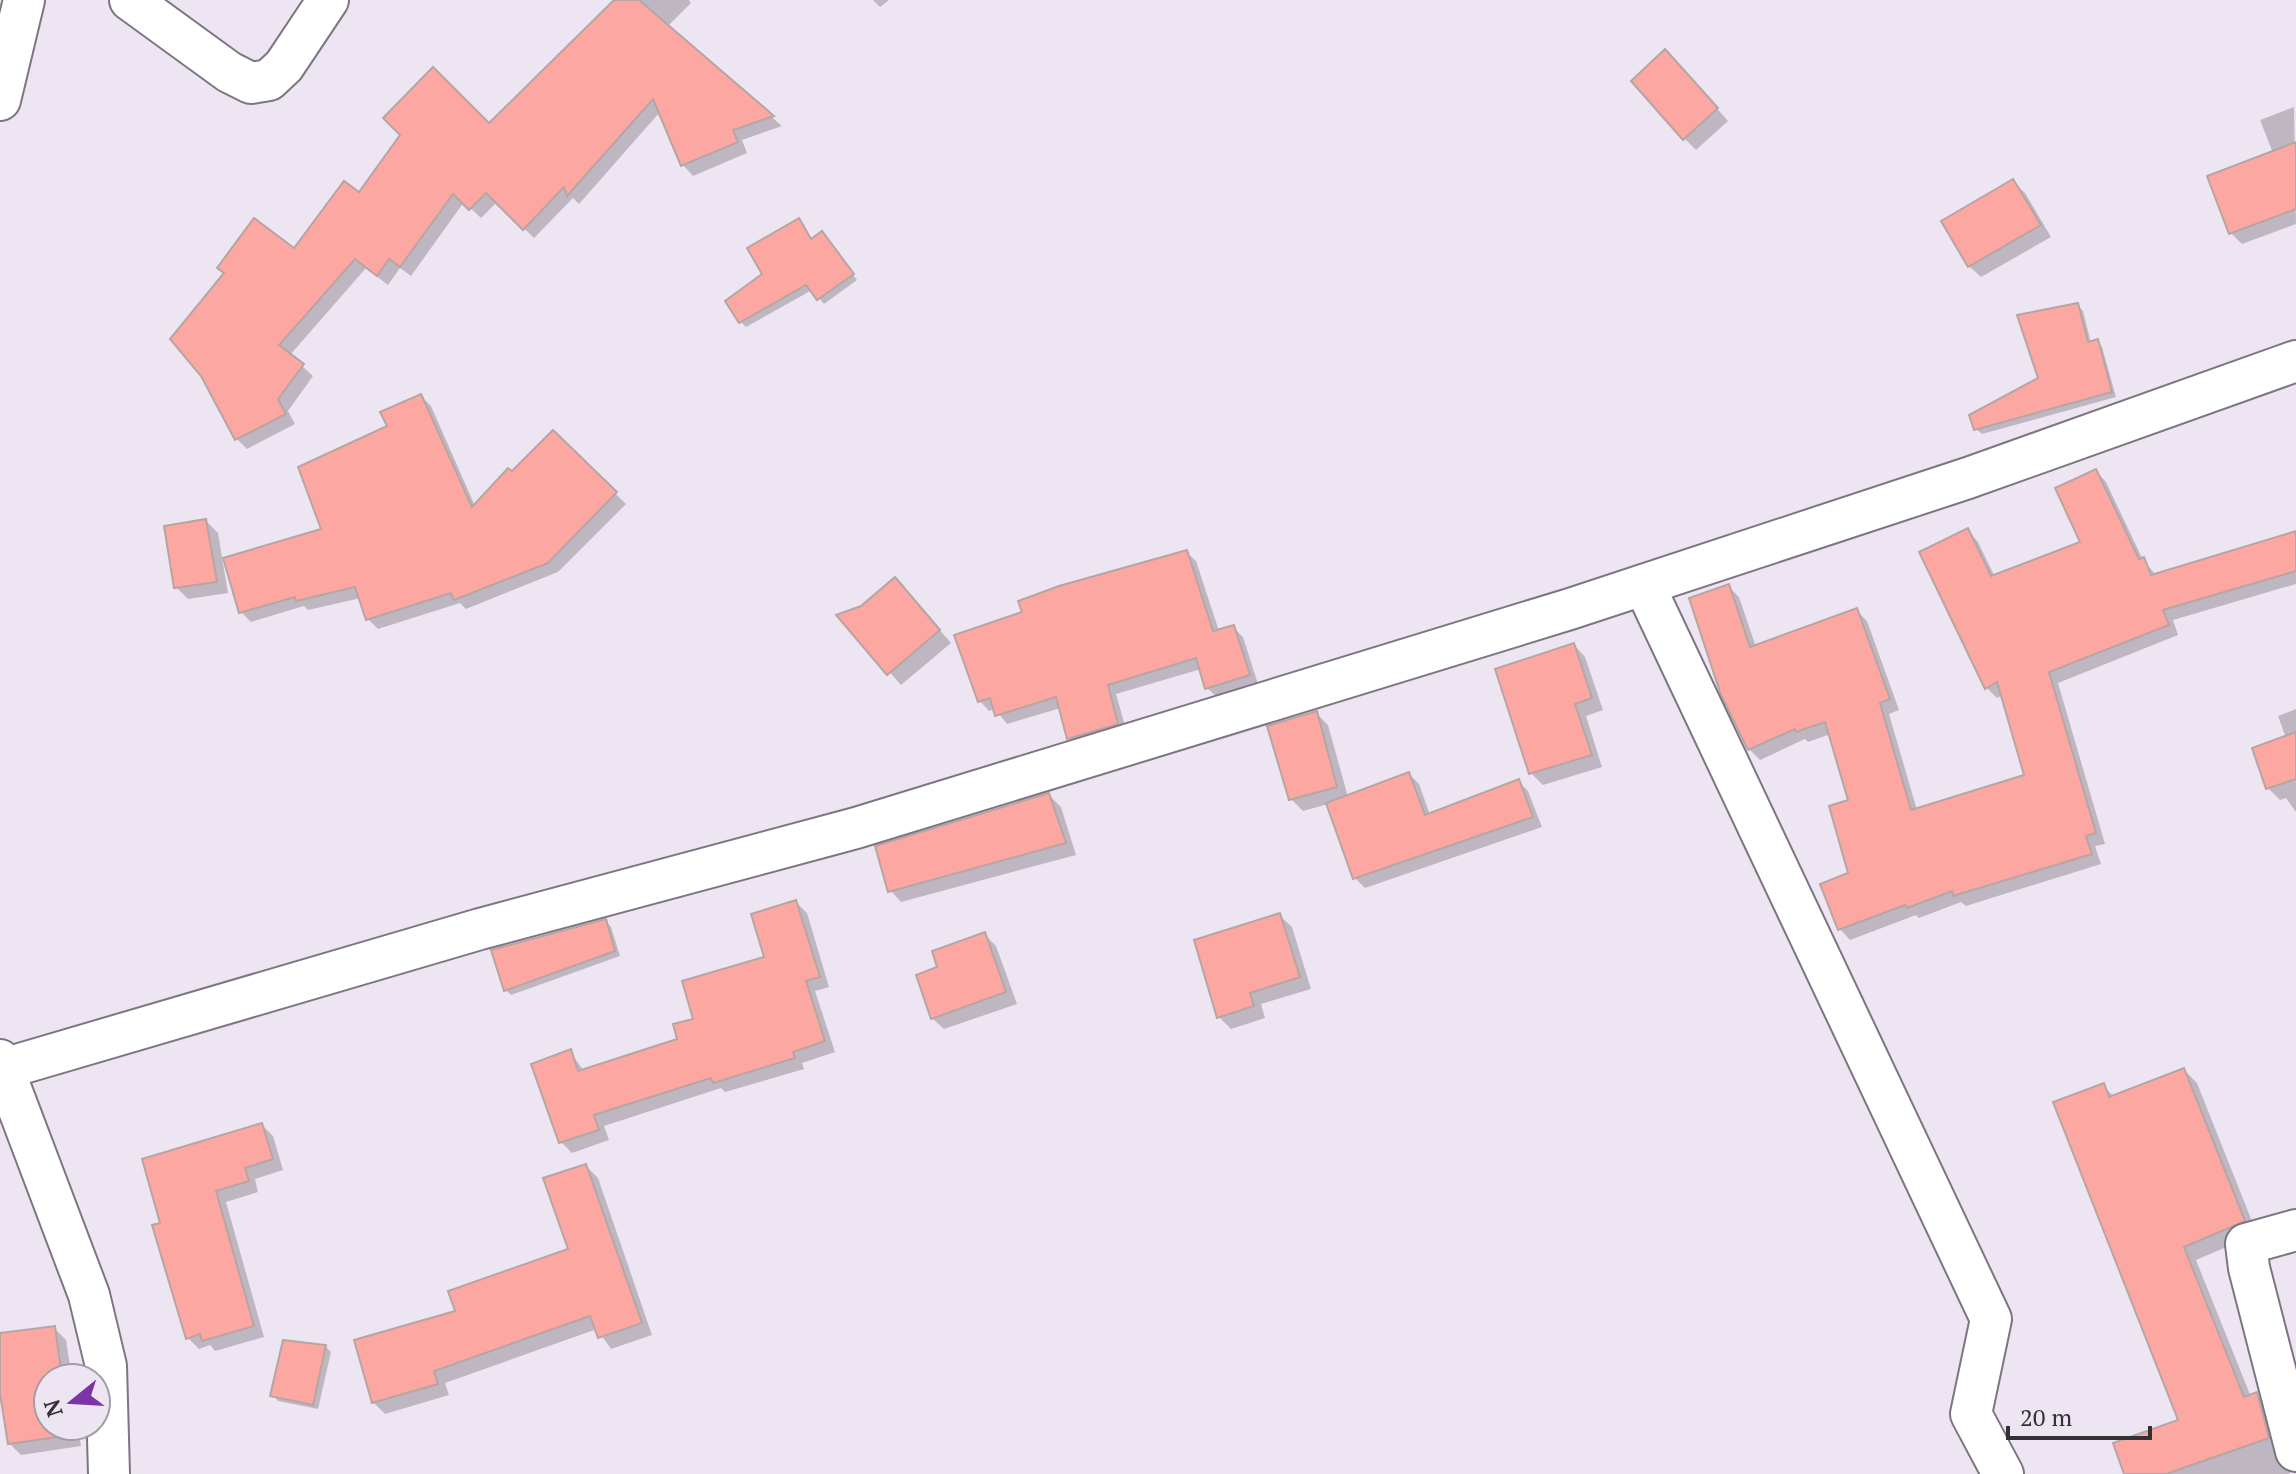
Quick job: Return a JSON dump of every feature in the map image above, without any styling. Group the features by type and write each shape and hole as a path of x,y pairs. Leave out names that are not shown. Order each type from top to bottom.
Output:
{"street":[{"path":"130,0 229,72 251,83 269,80 284,66 328,0"},
{"path":"0,100 15,3"},
{"path":"109,1474 106,1366 89,1295 2,1064 480,929 856,828 1644,585 1968,478 2296,361"},
{"path":"1644,585 1991,1319 1971,1414 2003,1474"},
{"path":"2296,1230 2246,1244 2249,1268 2296,1451"}],"building":[{"path":"614,0 639,0 774,116 733,130 738,142 681,166 653,99 567,196 564,187 523,230 486,193 469,210 453,194 400,267 389,259 377,276 355,259 279,345 304,364 278,399 286,414 235,440 201,376 170,339 224,273 217,268 254,218 294,248 344,181 359,192 400,135 383,118 433,67 489,123"},
{"path":"1665,49 1718,108 1683,140 1631,81"},
{"path":"2296,142 2296,209 2229,234 2207,176"},
{"path":"2013,179 2041,225 1968,267 1941,221"},
{"path":"799,218 811,239 822,231 854,274 817,300 806,285 739,323 725,301 762,274 747,248"},
{"path":"2078,303 2088,342 2098,339 2112,392 1974,430 1969,415 2038,378 2017,315"},
{"path":"421,394 472,507 508,468 512,471 553,430 617,492 548,563 454,600 451,593 366,620 355,587 296,601 295,597 239,613 223,558 321,529 298,467 387,426 380,412"},
{"path":"2096,469 2139,559 2144,557 2151,575 2296,531 2296,571 2163,610 2169,625 2049,672 2096,833 2086,836 2092,854 1953,896 1952,891 1907,908 1905,905 1838,930 1820,884 1848,873 1829,806 1848,800 1825,722 1796,732 1795,729 1748,750 1721,695 1689,598 1729,584 1750,647 1857,608 1890,699 1880,703 1911,810 2024,775 1997,682 1985,689 1919,552 1968,528 1991,576 2080,542 2055,488"},
{"path":"206,519 217,582 174,588 164,526"},
{"path":"1187,550 1213,631 1234,625 1250,675 1205,689 1196,658 1108,685 1118,724 1067,739 1056,697 995,716 990,698 978,702 954,635 1022,612 1018,601 1059,586"},
{"path":"895,577 940,630 887,675 836,615 861,606"},
{"path":"1574,643 1592,698 1575,704 1592,755 1529,774 1495,669"},
{"path":"1317,711 1337,787 1289,800 1267,726"},
{"path":"2296,732 2296,779 2266,789 2252,748"},
{"path":"1409,772 1425,815 1519,779 1533,817 1353,879 1326,803"},
{"path":"1049,793 1066,843 888,892 875,846"},
{"path":"796,900 820,977 806,981 825,1041 793,1052 795,1058 713,1083 711,1078 594,1115 599,1130 559,1143 531,1064 571,1049 578,1071 677,1039 673,1024 693,1019 682,981 764,957 751,914"},
{"path":"1280,913 1300,977 1250,993 1254,1006 1217,1018 1194,940"},
{"path":"606,919 615,951 504,991 491,950"},
{"path":"985,932 1006,992 931,1019 916,975 937,967 932,951"},
{"path":"2184,1068 2245,1221 2184,1247 2244,1397 2257,1392 2269,1438 2166,1474 2124,1474 2113,1443 2178,1420 2053,1102 2104,1083 2109,1097"},
{"path":"262,1123 273,1159 245,1168 249,1181 216,1191 254,1326 202,1341 200,1334 186,1339 152,1225 160,1223 142,1159"},
{"path":"586,1164 642,1323 598,1338 590,1316 434,1371 438,1384 372,1403 354,1340 455,1311 448,1291 568,1249 543,1178"},
{"path":"55,1326 60,1362 32,1362 32,1441 8,1444 0,1394 0,1333"},
{"path":"283,1340 326,1345 313,1405 270,1396"}]}
